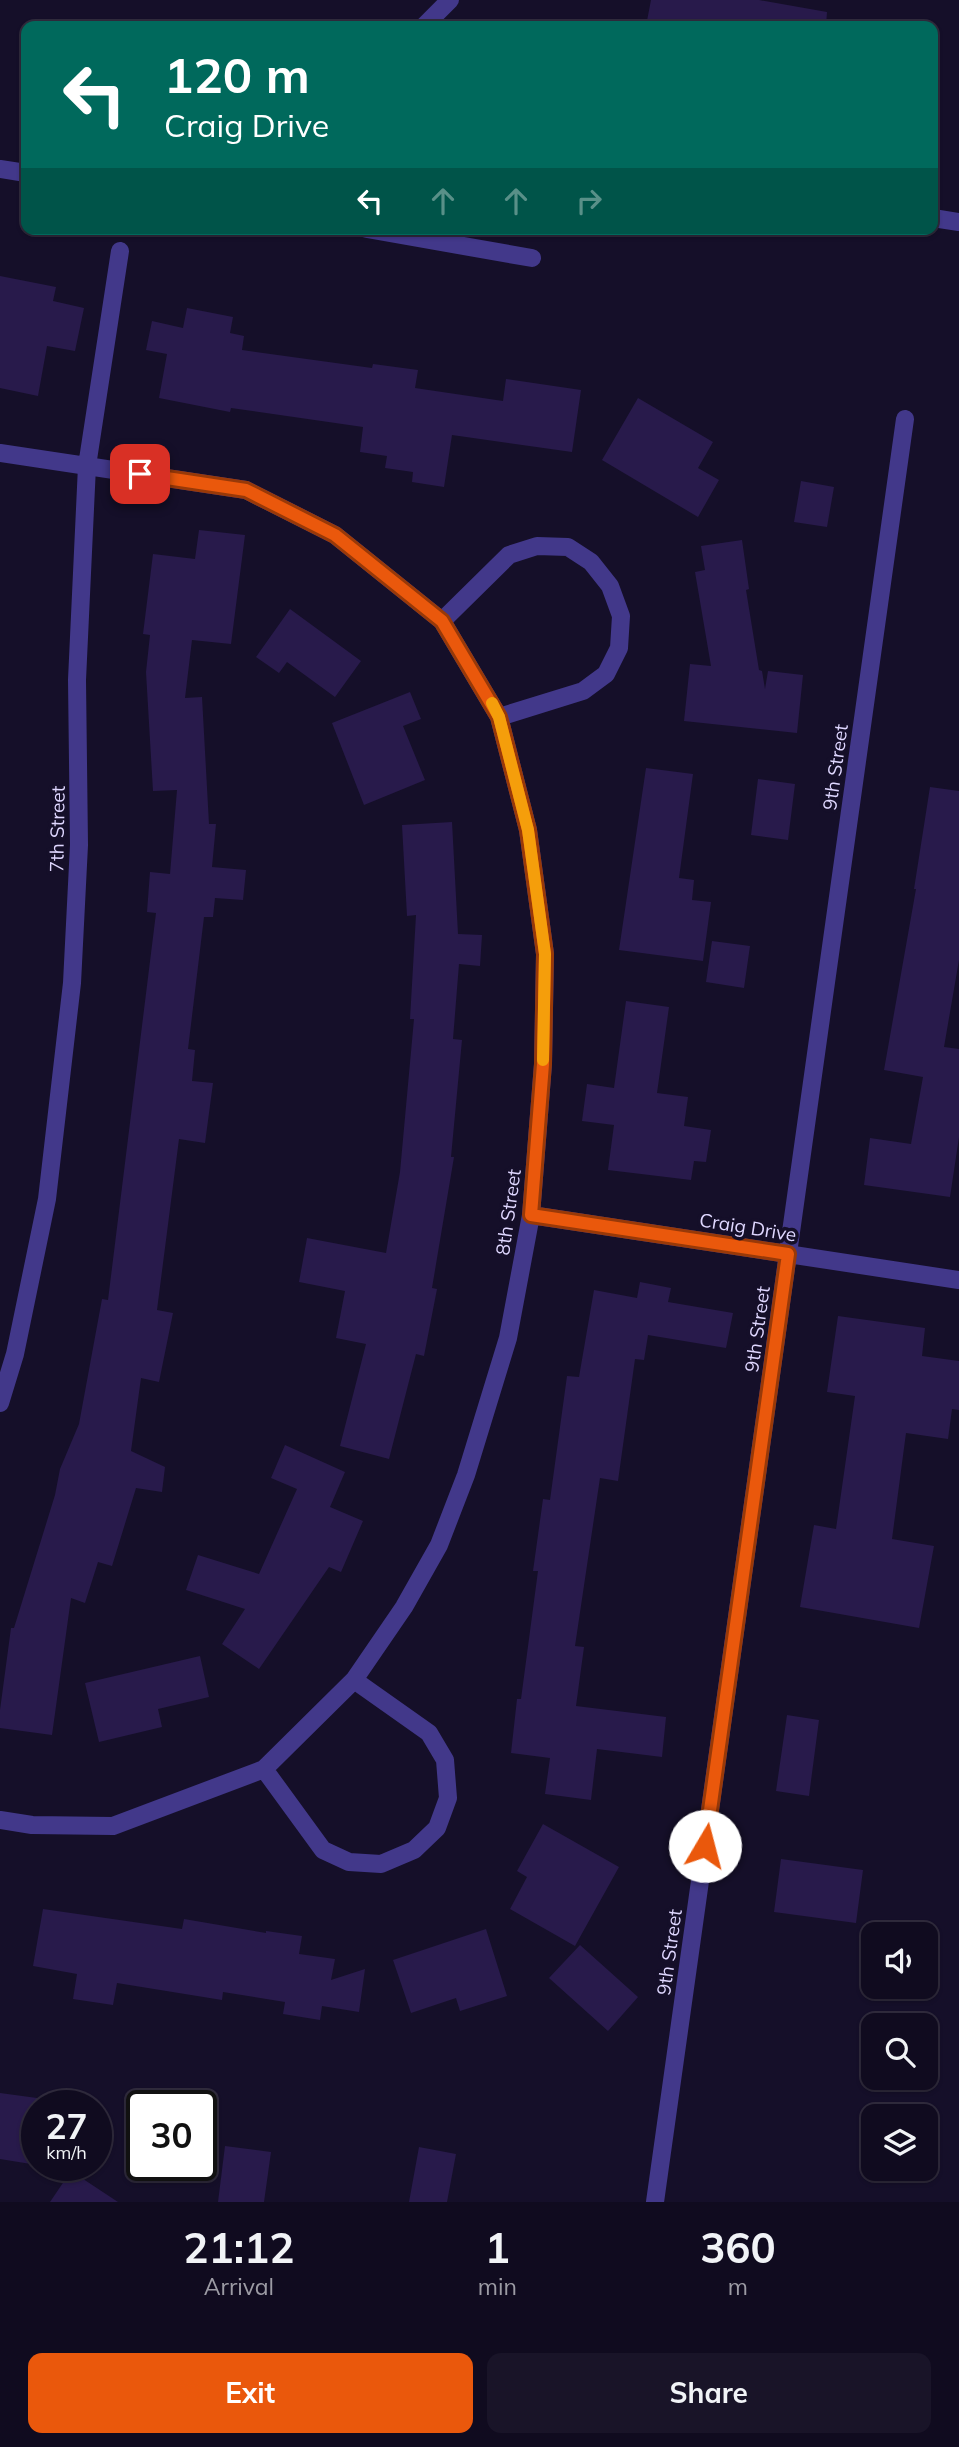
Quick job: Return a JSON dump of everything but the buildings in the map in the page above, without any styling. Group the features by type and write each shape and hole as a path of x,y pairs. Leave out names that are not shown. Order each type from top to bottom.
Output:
{"street":[{"path":"429,21 450,0"},
{"path":"0,169 21,172"},
{"path":"938,219 959,222"},
{"path":"401,235 532,258"},
{"name":"7th Street","path":"0,1403 15,1354 47,1199 72,983 79,845 77,680 87,466 120,251"},
{"name":"9th Street","path":"655,2202 905,419"},
{"path":"0,453 246,490 335,535 442,621 509,555 537,546 568,547 592,562 610,586 621,616 619,648 606,674 583,691 499,717"},
{"name":"8th Street","path":"264,1769 354,1680 404,1607 439,1545 466,1475 508,1338 531,1215 543,1064 545,954 528,830 499,717 442,621"},
{"name":"Craig Drive","path":"531,1215 959,1280"},
{"path":"0,1820 32,1825 113,1826 264,1769 323,1850 349,1862 381,1864 414,1850 437,1828 448,1798 445,1760 429,1733 354,1680"}],"slow traffic":[{"path":"492,703 499,717 528,830 545,954 543,1060"}],"route":[{"path":"140,474 246,490 335,535 442,621 499,717 528,830 545,954 543,1064 531,1215 788,1254 705,1846"}]}
